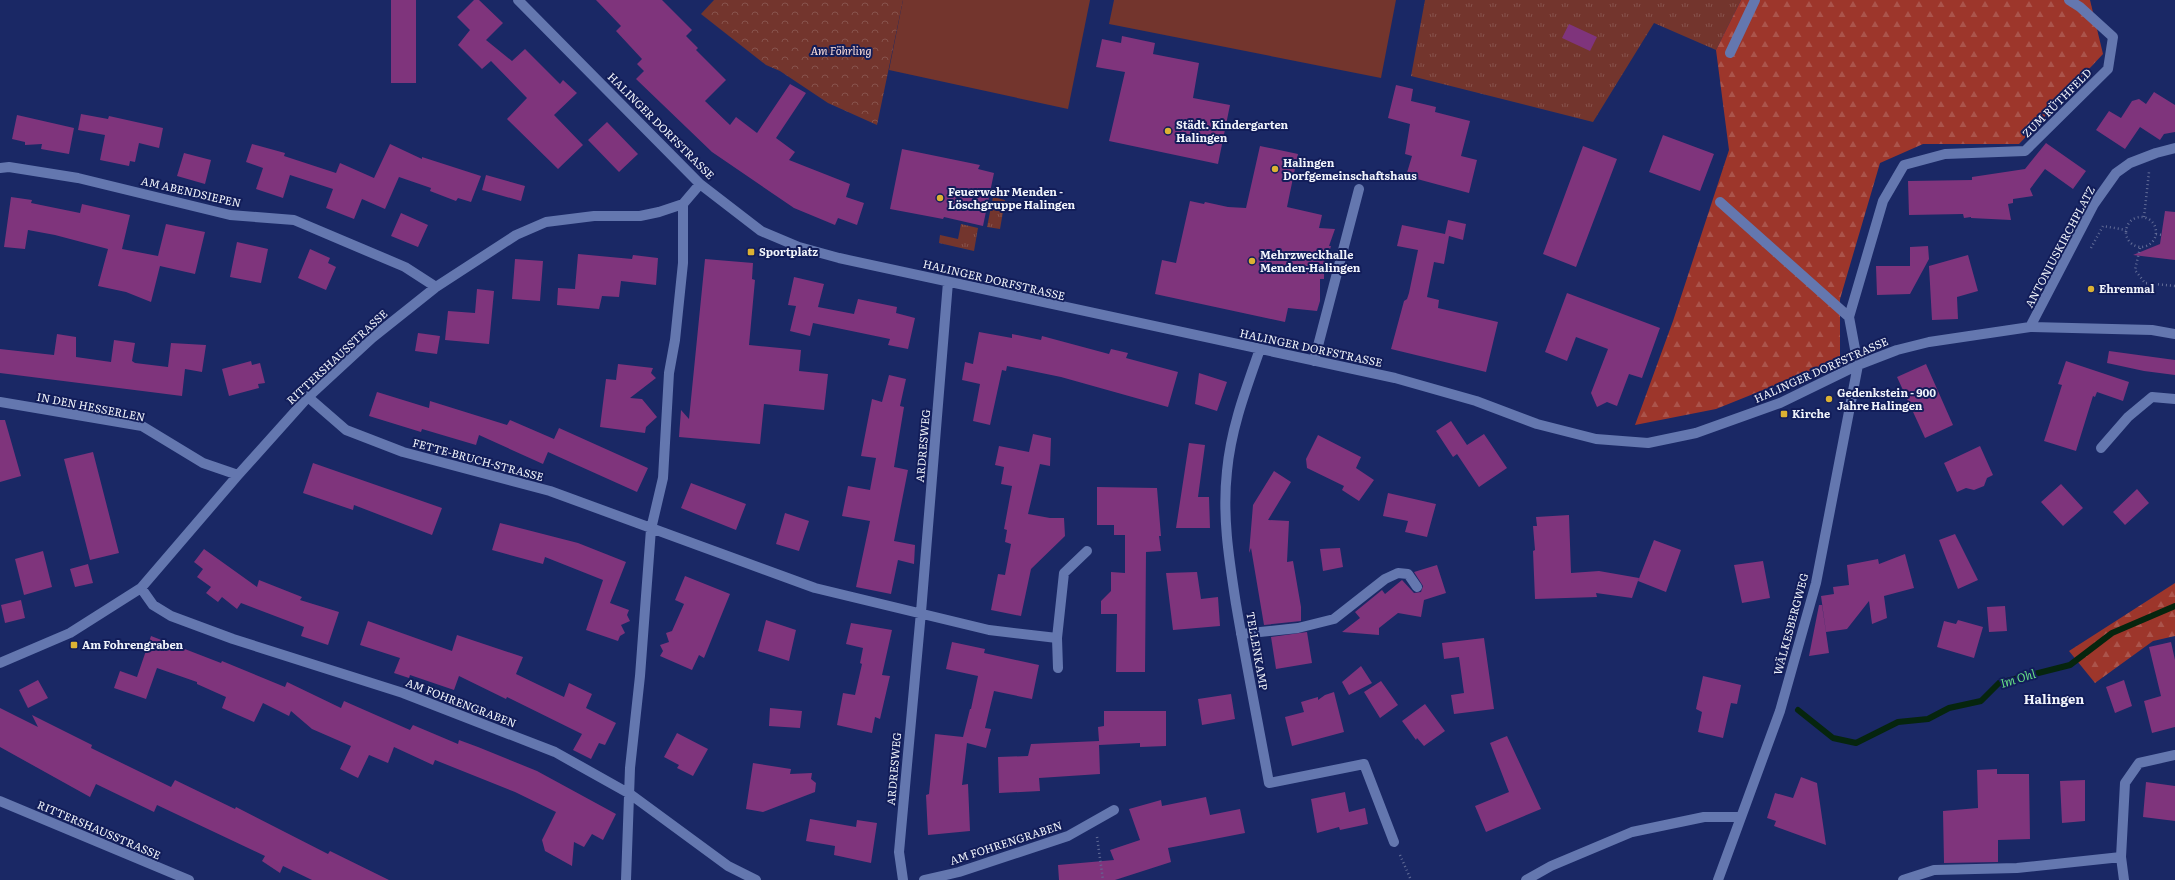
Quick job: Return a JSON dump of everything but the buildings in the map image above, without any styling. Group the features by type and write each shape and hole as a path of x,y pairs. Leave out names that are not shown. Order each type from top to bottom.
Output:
{"street":[{"name":"HALINGER DORFSTRASSE","path":"518,0 700,184 761,231 799,247 839,258 1101,316 1395,378 1476,401 1537,424 1596,439 1648,443 1696,433 1780,403 1858,365 1897,350 1929,342 2030,327 2152,330 2175,334"},
{"path":"1730,53 1755,0"},
{"name":"ZUM RÜTHFELD","path":"1858,365 1849,317 1883,202 1904,165 1944,154 2025,151 2108,69 2113,37 2080,7 2069,0"},
{"name":"ANTONIUSKIRCHPLATZ","path":"2030,327 2094,204 2116,173 2130,163 2156,153 2175,148"},
{"name":"AM ABENDSIEPEN","path":"0,168 9,167 78,178 230,215 294,220 405,267 436,287"},
{"path":"626,880 630,768 640,676 651,529 663,478 669,373 675,340 683,263 683,204 700,184"},
{"path":"1314,361 1359,189"},
{"path":"1720,202 1849,317"},
{"name":"RITTERSHAUSSTRASSE","path":"0,663 70,633 141,588 238,475 308,397 372,338 436,287 516,235 546,222 594,216 640,216 683,204"},
{"name":"ARDRESWEG","path":"903,880 898,852 922,612 948,282"},
{"name":"TELLENKAMP","path":"1260,349 1244,395 1231,440 1227,472 1225,532 1241,634 1269,782 1364,764 1394,842"},
{"name":"WÄLKESBERGWEG","path":"1718,880 1780,711 1816,583 1858,365"},
{"name":"FETTE-BRUCH-STRASSE","path":"308,397 346,430 403,452 550,492 815,588 922,612"},
{"path":"2101,448 2128,417 2152,397 2175,399"},
{"name":"IN DEN HESSERLEN","path":"0,402 142,426 203,463 238,475"},
{"path":"1058,668 1057,638 1064,573 1087,551"},
{"path":"1241,634 1298,628 1334,619 1385,579 1398,572 1408,574 1417,587"},
{"name":"AM FOHRENGRABEN","path":"141,588 153,605 171,616 233,639 403,693 555,752 630,794 728,866 756,880"},
{"path":"922,612 989,630 1057,638"},
{"path":"2124,880 2121,857 2125,783 2139,763 2175,754"},
{"name":"RITTERSHAUSSTRASSE","path":"0,801 189,880"},
{"name":"AM FOHRENGRABEN","path":"924,880 959,872 1068,836 1114,810"},
{"path":"1526,880 1551,866 1632,832 1704,817 1741,817"},
{"path":"1903,880 1934,870 2017,868 2121,857"}],"path":[{"path":"2144,217 2149,169"},
{"path":"2144,217 2154,224 2156,234 2152,243 2140,248 2128,242 2126,230 2132,220 2144,217"},
{"path":"2088,253 2103,226 2126,230"},
{"path":"2156,234 2162,234"},
{"path":"2140,248 2135,270 2145,283 2175,286"},
{"path":"1094,821 1103,880"},
{"path":"1394,842 1411,880"}],"green space":[{"name":"Am Föhrling","path":"714,0 903,0 877,125 828,103 780,71 766,65 701,14"},
{"path":"903,0 1090,0 1068,109 889,70"},
{"path":"1114,0 1396,0 1381,78 1109,24"},
{"path":"1425,0 1741,0 1716,50 1654,23 1593,122 1411,76"},
{"path":"1741,0 2090,0 2103,54 2019,144 1923,144 1880,163 1840,299 1840,359 1716,409 1635,425 1673,321 1729,150 1716,50"},
{"path":"993,197 1005,200 1000,229 987,227"},
{"path":"961,224 978,228 974,251 939,243 940,235 958,239"},
{"path":"2175,583 2175,636 2153,641 2095,683 2069,651"}],"waterway":[{"name":"Im Ohl","path":"1798,710 1833,738 1856,743 1898,722 1928,719 1949,708 1981,701 1999,683 2070,665 2112,633 2175,606"}],"place":[{"name":"Städt. Kindergarten Halingen","path":"1168,131"},
{"name":"Halingen Dorfgemeinschaftshaus","path":"1275,169"},
{"name":"Feuerwehr Menden - Löschgruppe Halingen","path":"940,198"},
{"name":"Sportplatz","path":"751,252"},
{"name":"Mehrzweckhalle Menden-Halingen","path":"1252,261"},
{"name":"Ehrenmal","path":"2091,289"},
{"name":"Gedenkstein - 900 Jahre Halingen","path":"1829,399"},
{"name":"Kirche","path":"1784,414"},
{"name":"Am Fohrengraben","path":"74,645"}],"district":[{"name":"Halingen","path":"2054,699"}]}
